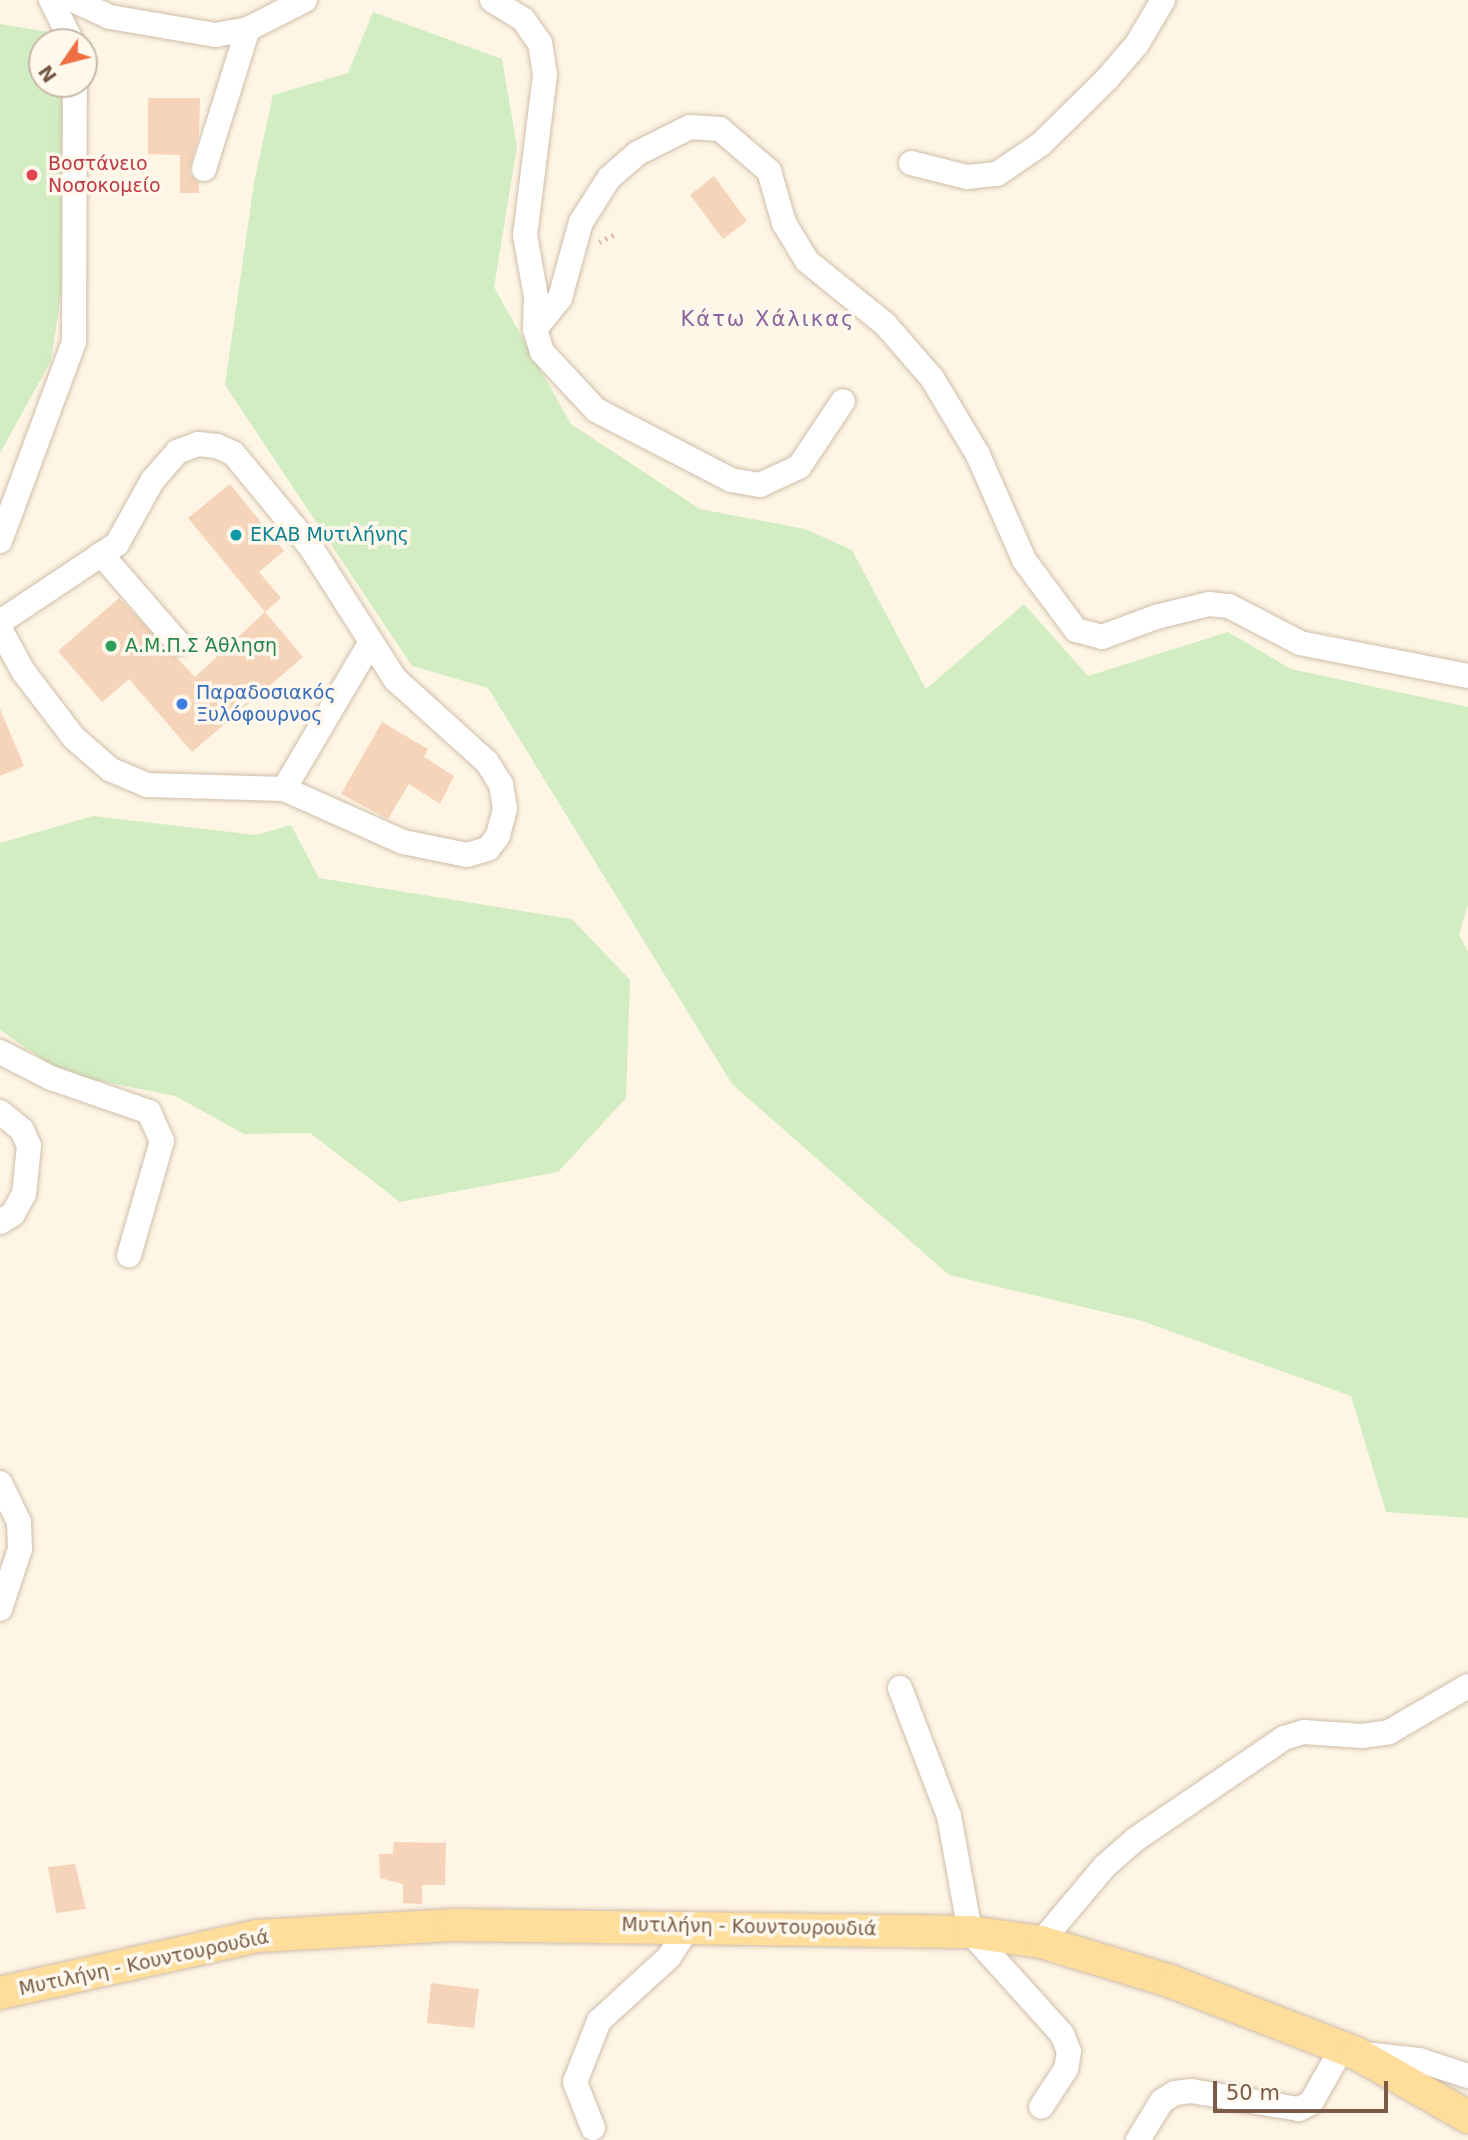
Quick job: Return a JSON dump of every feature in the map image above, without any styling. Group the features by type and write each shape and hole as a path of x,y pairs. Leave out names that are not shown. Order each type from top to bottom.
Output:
{"main road":[{"name":"Μυτιλήνη - Κουντουρουδιά","path":"0,1993 257,1936 452,1925 689,1926 970,1932 1041,1942 1170,1982 1349,2050 1468,2117"}],"street":[{"path":"51,0 65,28"},
{"path":"73,0 110,16 185,33 248,29 305,0"},
{"path":"492,0 523,19 540,43 545,75 525,235 536,297 535,329 542,352 596,410 731,480 760,485 799,467 843,401"},
{"path":"911,163 967,177 997,174 1041,144 1107,79 1137,44 1163,0"},
{"path":"204,169 248,29"},
{"path":"0,541 11,487 74,342 75,98"},
{"path":"535,329 561,298 581,222 609,178 638,153 690,127 720,129 768,171 784,223 807,261 886,324 932,378 974,446 1024,560 1076,630 1102,637 1156,617 1219,605 1300,643 1468,676"},
{"path":"0,622 117,544 152,481 177,452 198,444 217,446 233,453 310,546 369,645 395,679 494,773 505,809 498,836 488,849 467,855 403,842 284,789 159,786 111,770 74,738 23,671 0,629"},
{"path":"101,554 178,643"},
{"path":"284,789 369,645"},
{"path":"0,1052 51,1078 149,1112 162,1142 129,1255"},
{"path":"0,1112 22,1130 29,1146 24,1194 13,1214 0,1222"},
{"path":"0,1483 19,1522 20,1549 0,1609"},
{"path":"1041,1942 1105,1866 1136,1839 1284,1738 1304,1731 1362,1736 1389,1732 1468,1686"},
{"path":"900,1688 949,1816 970,1932 1062,2034 1069,2051 1066,2069 1041,2107"},
{"path":"593,2128 575,2082 599,2021 669,1957 689,1926"},
{"path":"1138,2140 1162,2101 1175,2093 1191,2091 1299,2109 1311,2103 1349,2050 1419,2060 1466,2074"}],"green space":[{"path":"373,12 502,59 517,147 494,287 571,424 700,509 805,529 852,550 926,689 1024,604 1088,676 1228,632 1291,669 1468,707 1468,905 1459,934 1468,952 1468,1518 1386,1512 1351,1396 1142,1321 949,1275 732,1084 488,688 412,666 225,385 254,183 273,95 348,73"},
{"name":"Βοστάνειο Νοσοκομείο","path":"0,24 28,29 28,98 62,98 66,220 65,267 51,361 0,453"},
{"path":"93,816 256,835 291,825 319,878 572,919 630,980 626,1098 558,1172 400,1202 310,1133 244,1134 175,1096 64,1074 0,1030 0,843"}],"building":[{"path":"148,98 200,98 199,134 189,172 199,183 199,193 180,193 180,155 148,154"},
{"path":"714,176 747,221 723,239 690,195"},
{"name":"ΕΚΑΒ Μυτιλήνης","path":"230,484 284,551 259,572 281,598 265,612 188,518"},
{"path":"119,598 195,677 265,612 303,657 192,752 129,679 102,702 58,651"},
{"path":"0,709 24,766 0,776"},
{"path":"382,722 428,749 424,757 454,776 440,804 409,784 388,819 341,794"},
{"path":"394,1842 446,1843 445,1885 422,1885 422,1904 403,1903 403,1884 380,1878 379,1854 393,1854"},
{"path":"75,1864 86,1909 56,1913 48,1867"},
{"path":"431,1983 479,1989 474,2028 427,2023"}],"place":[{"name":"Βοστάνειο Νοσοκομείο","path":"32,175"},
{"name":"ΕΚΑΒ Μυτιλήνης","path":"236,535"},
{"name":"Α.Μ.Π.Σ Άθληση","path":"111,646"},
{"name":"Παραδοσιακός Ξυλόφουρνος","path":"182,704"}],"district":[{"name":"Κάτω Χάλικας","path":"768,319"}]}
